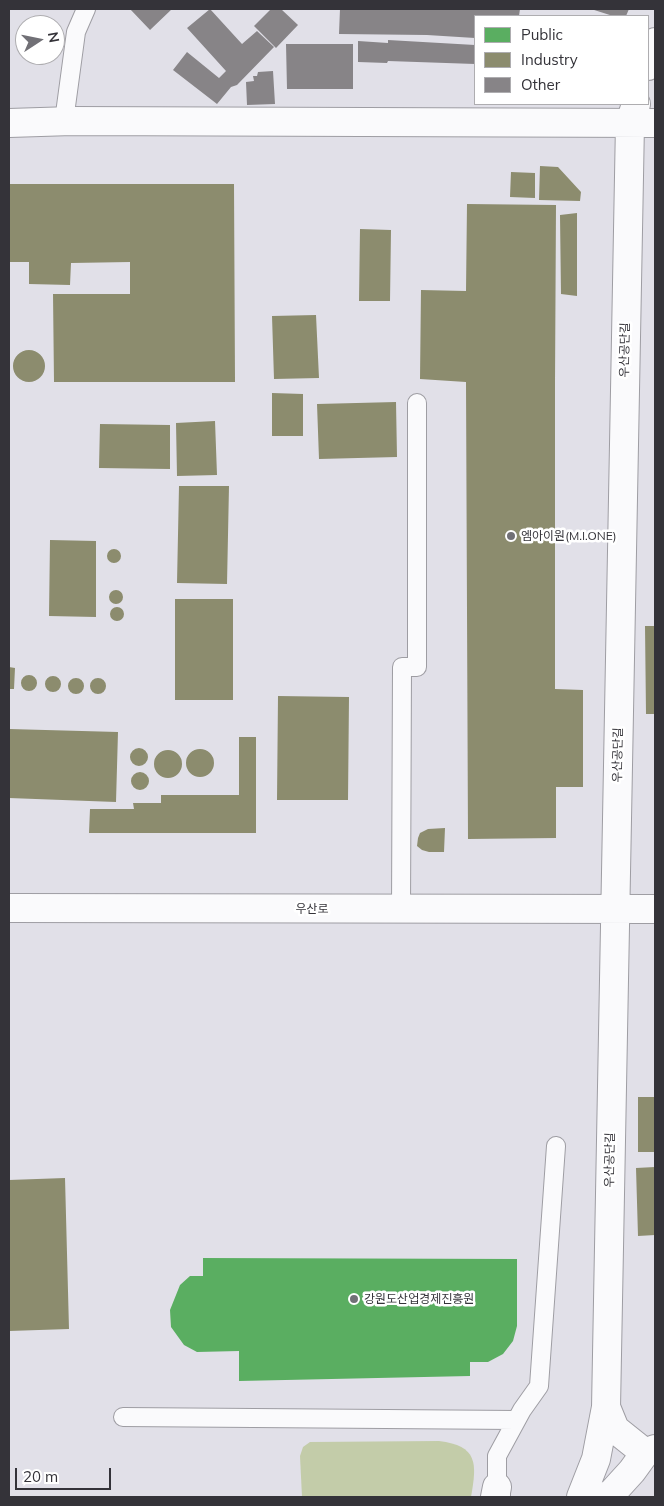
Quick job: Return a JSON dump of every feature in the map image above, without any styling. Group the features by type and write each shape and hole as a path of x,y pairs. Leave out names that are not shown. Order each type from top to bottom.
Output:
{"street":[{"path":"649,63 655,42"},
{"path":"9,123 640,116"},
{"name":"우산공단길","path":"606,1407 615,910 640,116"},
{"name":"우산로","path":"9,908 655,909"},
{"path":"605,1497 612,1493 650,1451 615,1429 606,1407"},
{"path":"581,1497 596,1459 606,1407"}],"lane":[{"path":"64,121 76,32 86,9"},
{"path":"401,910 402,668 416,667 417,403"},
{"path":"498,1495 497,1456 516,1420 539,1386 556,1146"},
{"path":"123,1417 516,1420"}],"green space":[{"path":"439,1441 461,1447 472,1458 474,1475 471,1497 302,1497 300,1456 303,1447 310,1442"}],"building: Public":[{"path":"203,1258 517,1259 517,1326 513,1341 503,1354 488,1362 470,1362 470,1376 239,1381 239,1351 197,1352 184,1345 171,1327 170,1310 180,1285 190,1276 203,1276"}],"building: Industry":[{"path":"540,166 558,167 581,192 580,201 539,200"},
{"path":"511,172 535,173 535,198 510,197"},
{"path":"9,184 234,184 235,382 54,382 53,294 130,294 130,262 71,263 70,285 29,284 29,262 9,262"},
{"name":"엠아이원(M.I.ONE)","path":"467,204 556,205 555,689 583,690 583,787 556,787 556,838 468,839 466,382 420,379 421,290 466,291"},
{"path":"577,213 577,296 561,294 560,215"},
{"path":"360,229 391,230 390,301 359,301"},
{"path":"316,315 319,378 274,379 272,316"},
{"path":"29,350 41,354 45,366 41,378 29,382 17,378 13,366 17,354"},
{"path":"272,393 303,394 303,436 272,436"},
{"path":"396,402 397,457 319,459 317,404"},
{"path":"215,421 217,475 177,476 176,423"},
{"path":"100,424 170,425 170,469 99,468"},
{"path":"179,486 229,486 227,584 177,583"},
{"path":"50,540 96,541 96,617 49,616"},
{"path":"111,549 117,549 121,556 117,563 111,563 107,559 107,553"},
{"path":"113,590 119,590 123,597 119,604 113,604 109,600 109,594"},
{"path":"175,599 233,599 233,700 175,700"},
{"path":"114,607 120,607 124,614 120,621 114,621 110,617 110,611"},
{"path":"645,626 655,626 655,714 646,714"},
{"path":"9,667 15,668 14,689 9,689"},
{"path":"26,675 32,675 37,680 35,689 26,691 21,686 21,680"},
{"path":"50,676 56,676 61,681 59,690 50,692 45,687 45,681"},
{"path":"73,678 79,678 84,683 82,692 73,694 68,689 68,683"},
{"path":"95,678 101,678 106,683 104,692 95,694 90,689 90,683"},
{"path":"278,696 349,697 348,800 277,800"},
{"path":"9,729 118,732 116,802 9,798"},
{"path":"239,737 256,737 256,833 89,833 90,809 134,809 133,803 161,803 161,795 239,795"},
{"path":"135,748 143,748 148,753 146,764 135,766 130,761 130,753"},
{"path":"200,749 210,753 214,763 210,773 200,777 190,773 186,763 190,753"},
{"path":"168,750 178,754 182,764 178,774 168,778 158,774 154,764 158,754"},
{"path":"136,772 144,772 149,777 147,788 136,790 131,785 131,777"},
{"path":"445,828 444,852 429,852 417,846 420,833 428,829"},
{"path":"638,1097 655,1097 655,1152 638,1152"},
{"path":"655,1167 655,1235 638,1236 636,1168"},
{"path":"65,1178 69,1329 9,1331 9,1180"}],"building: Other":[{"path":"130,9 172,9 150,30"},
{"path":"210,9 242,44 257,31 274,47 237,85 231,87 217,104 173,70 187,52 219,78 226,71 187,28"},
{"path":"271,9 281,9 298,25 276,48 254,26"},
{"path":"340,9 520,9 519,15 474,15 474,38 427,35 339,34"},
{"path":"591,9 629,9 626,15 610,15"},
{"path":"388,40 474,45 474,64 388,61 387,63 358,62 358,41 388,43"},
{"path":"286,44 353,44 353,89 287,89"},
{"path":"273,71 275,104 247,105 246,82 254,81 253,76 257,76 258,72"}],"place":[{"name":"엠아이원(M.I.ONE)","path":"511,536"},
{"name":"강원도산업경제진흥원","path":"354,1299"}]}
